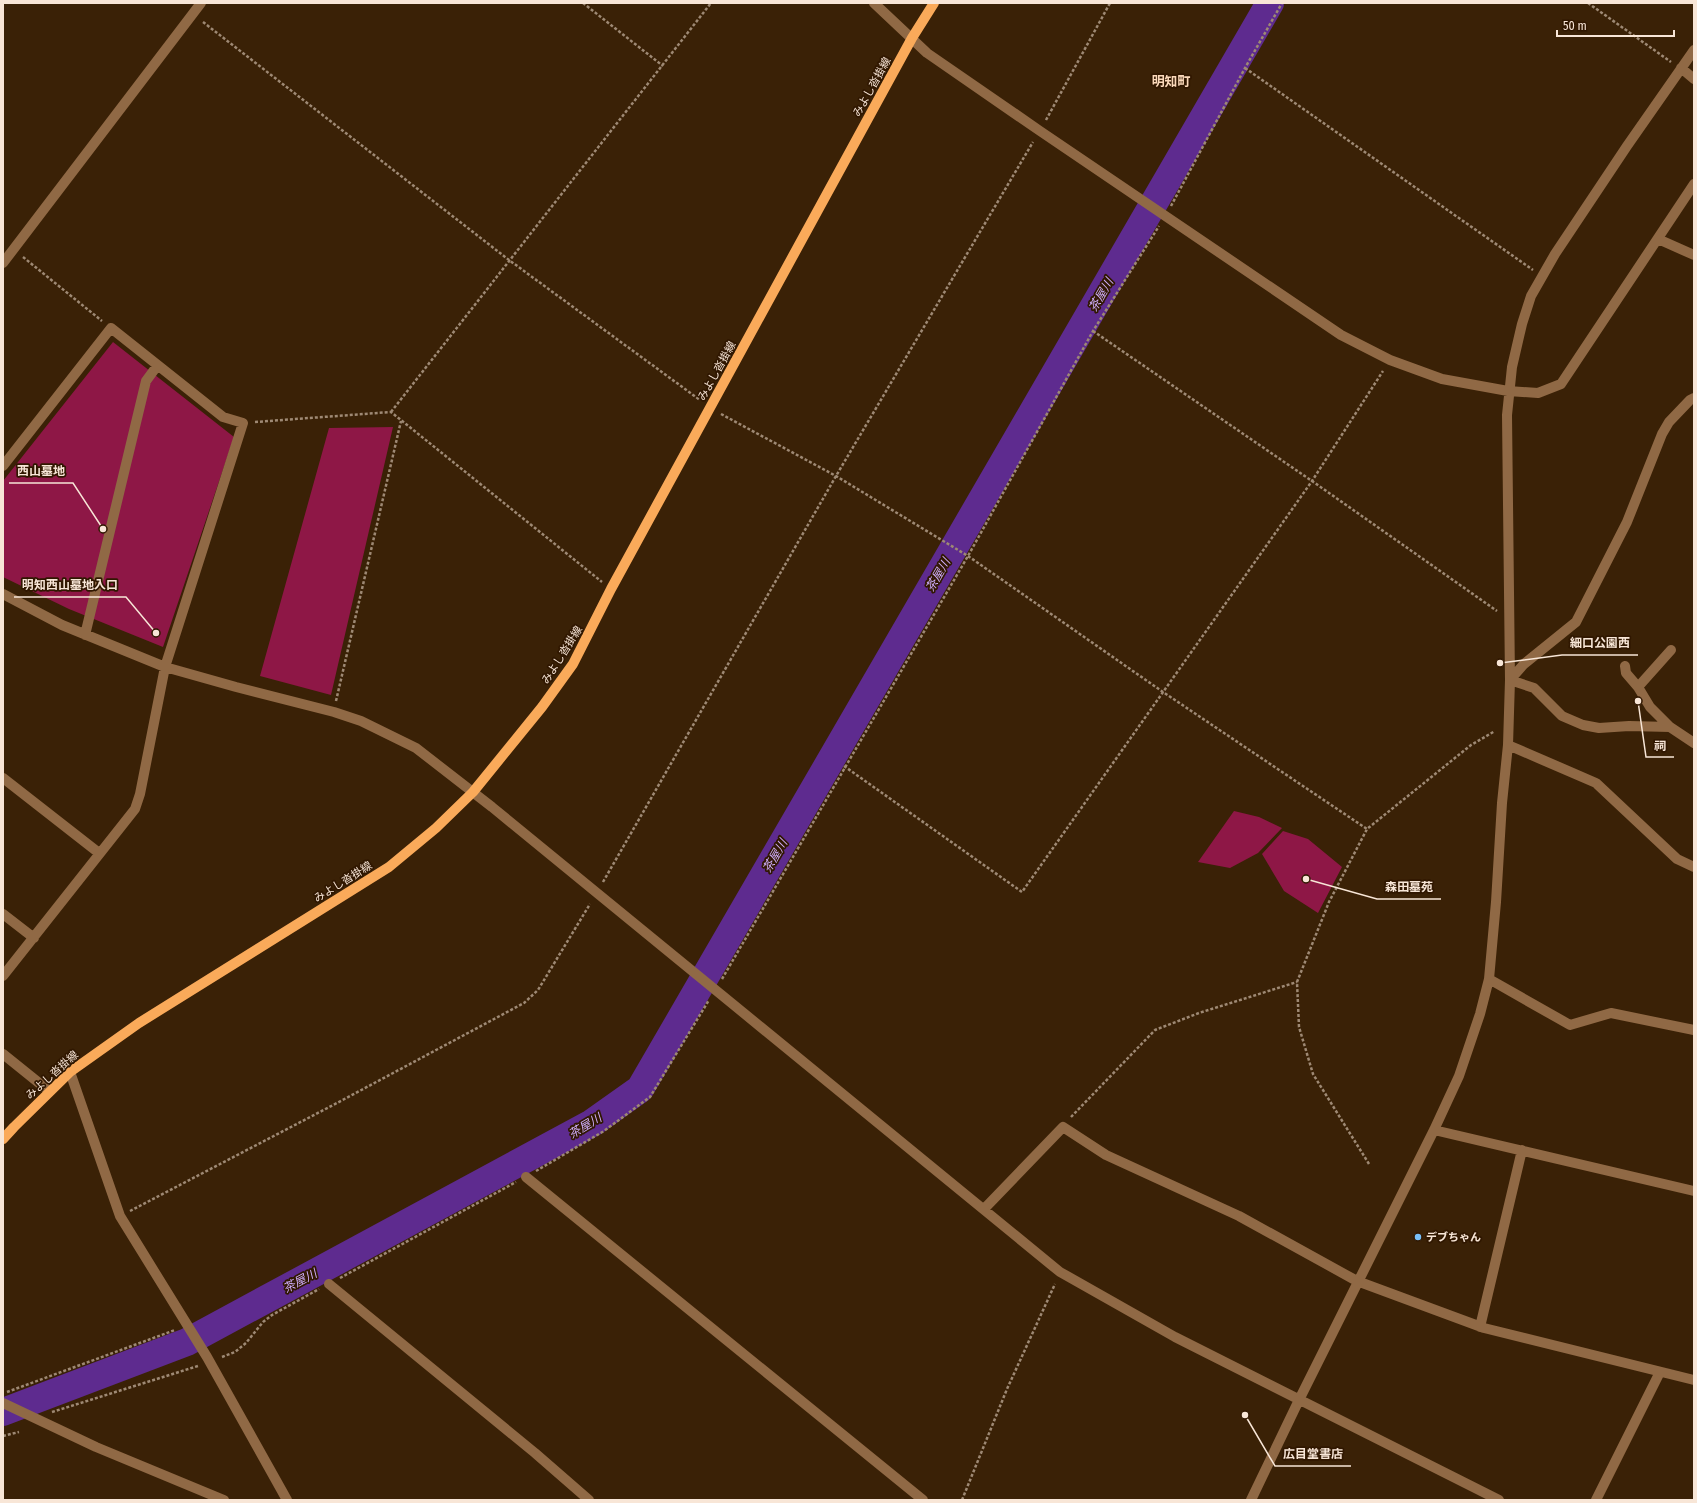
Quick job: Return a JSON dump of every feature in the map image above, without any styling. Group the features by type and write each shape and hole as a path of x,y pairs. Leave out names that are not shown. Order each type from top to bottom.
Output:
{"main road":[{"name":"みよし沓掛線","path":"3,1139 49,1091 70,1072 139,1023 389,867 422,841 473,792 542,707 573,664 912,38 934,3"}],"street":[{"path":"3,263 201,3"},
{"path":"874,3 927,53 1341,335 1390,360 1442,379 1508,391 1538,393 1561,384 1694,184"},
{"path":"1251,1500 1298,1400 1434,1130 1459,1076 1480,1014 1489,979 1496,902 1502,803 1508,745 1510,680 1507,460 1508,391 1522,324 1531,296 1555,254 1622,152 1694,50"},
{"path":"1681,68 1694,79"},
{"path":"1658,239 1694,255"},
{"path":"3,466 110,328 223,417 243,423 165,667 140,794 134,809 3,976"},
{"path":"85,634 146,381 157,366"},
{"path":"1510,680 1524,664 1576,622 1627,522 1662,434 1669,422 1690,400 1694,398"},
{"path":"3,594 62,625 165,667 334,712 361,721 416,748 473,792 1060,1272 1175,1337 1499,1500"},
{"path":"1638,687 1671,650"},
{"path":"1625,666 1626,673 1638,687 1650,706 1670,727 1694,743"},
{"path":"1510,680 1534,688 1562,716 1583,725 1598,728 1629,726 1670,727"},
{"path":"1508,745 1596,783 1677,859 1694,867"},
{"path":"3,778 99,853"},
{"path":"3,914 34,938"},
{"path":"1489,979 1570,1025 1611,1013 1694,1030"},
{"path":"3,1054 49,1091"},
{"path":"70,1072 120,1216 209,1360 286,1500"},
{"path":"984,1210 1063,1126 1106,1155 1239,1216 1358,1281 1480,1327 1694,1380"},
{"path":"1434,1130 1694,1191"},
{"path":"1480,1327 1522,1150"},
{"path":"526,1177 923,1500"},
{"path":"329,1284 589,1500"},
{"path":"1596,1500 1660,1372"},
{"path":"3,1403 96,1447 224,1500"}],"path":[{"path":"583,3 663,66"},
{"path":"391,412 711,3"},
{"path":"120,1216 337,1103 524,1003 538,990 597,893 836,476 1040,131 1110,3"},
{"path":"35,1418 235,1352 246,1343 263,1322 272,1315 526,1177 604,1130 650,1098 715,990 844,766 968,556 1093,331 1165,215 1282,3"},
{"path":"1588,3 1681,68"},
{"path":"192,14 509,260 711,408 836,476 968,556 1163,692 1368,829"},
{"path":"1245,68 1542,276"},
{"path":"14,249 110,328"},
{"path":"1093,331 1312,481 1509,619"},
{"path":"844,766 1022,892 1312,481 1390,360"},
{"path":"243,423 391,412 612,590"},
{"path":"334,712 401,421"},
{"path":"1369,1164 1313,1074 1299,1027 1296,982 1330,902 1368,829 1471,745 1508,724"},
{"path":"1063,1126 1155,1030 1199,1013 1296,982"},
{"path":"962,1500 1007,1389 1060,1272"},
{"path":"3,1393 187,1326"},
{"path":"3,1436 19,1432"}],"shaded area":[{"path":"113,342 234,437 163,647 69,609 3,577 3,481"},
{"path":"393,427 331,695 260,676 329,428"},
{"path":"1234,811 1259,817 1282,828 1258,853 1230,868 1198,862"},
{"path":"1283,831 1308,839 1342,867 1318,913 1284,891 1262,854"}],"waterway":[{"name":"茶屋川","path":"3,1412 187,1342 592,1123 640,1089 1270,3"}],"place":[{"name":"西山墓地","path":"103,529"},
{"name":"明知西山墓地入口","path":"156,633"},
{"name":"細口公園西","path":"1500,663"},
{"name":"祠","path":"1638,701"},
{"name":"森田墓苑","path":"1306,879"},
{"name":"デブちゃん","path":"1418,1237"},
{"name":"広目堂書店","path":"1245,1415"}],"district":[{"name":"明知町","path":"1171,81"}]}
